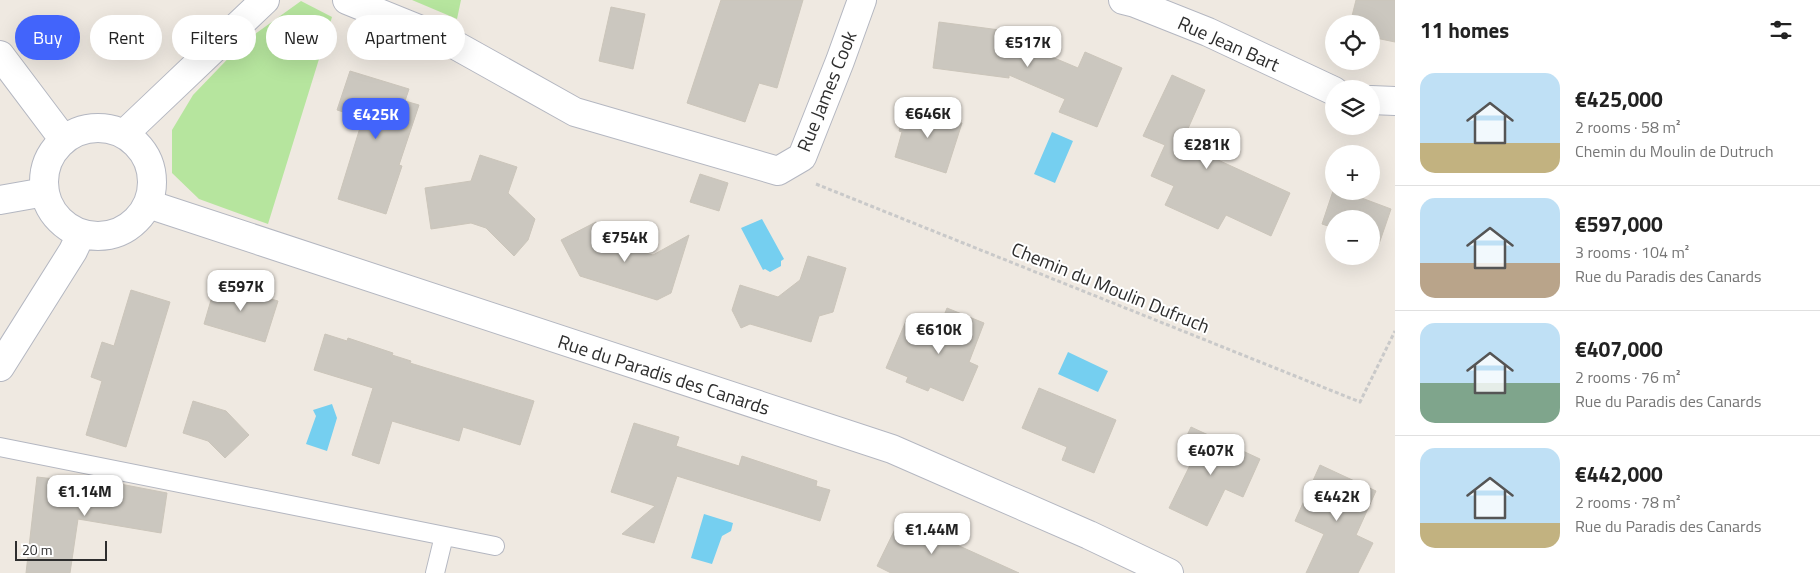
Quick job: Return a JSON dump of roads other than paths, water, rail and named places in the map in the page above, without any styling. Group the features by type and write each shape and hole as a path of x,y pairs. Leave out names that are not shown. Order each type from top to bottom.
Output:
{"street":[{"path":"124,134 265,0"},
{"name":"Rue James Cook","path":"347,0 448,41 575,112 778,171 802,157 862,0"},
{"name":"Rue Jean Bart","path":"1123,0 1208,32 1325,87"},
{"path":"0,55 64,140"},
{"path":"1380,100 1395,101"},
{"path":"93,128 109,129 124,134 137,144 146,157 152,172 152,188 148,204 139,218 127,228 112,234 97,237 81,234 68,228 57,218 49,206 45,192 44,178 47,163 54,150 64,140 78,132 93,128"},
{"path":"0,200 45,192"},
{"name":"Rue du Paradis des Canards","path":"148,204 892,449 1089,535 1169,573"},
{"path":"0,367 81,234"}],"lane":[{"path":"0,447 496,546"},
{"path":"435,573 444,536"}],"water":[{"path":"1052,132 1073,141 1055,183 1034,174"},
{"path":"762,219 784,259 781,261 781,266 770,272 765,269 763,270 741,228"},
{"path":"1068,352 1108,371 1098,392 1058,374"},
{"path":"332,404 337,418 327,451 306,444 316,416 313,410"},
{"path":"704,514 733,523 731,531 722,536 712,564 691,558"}]}
